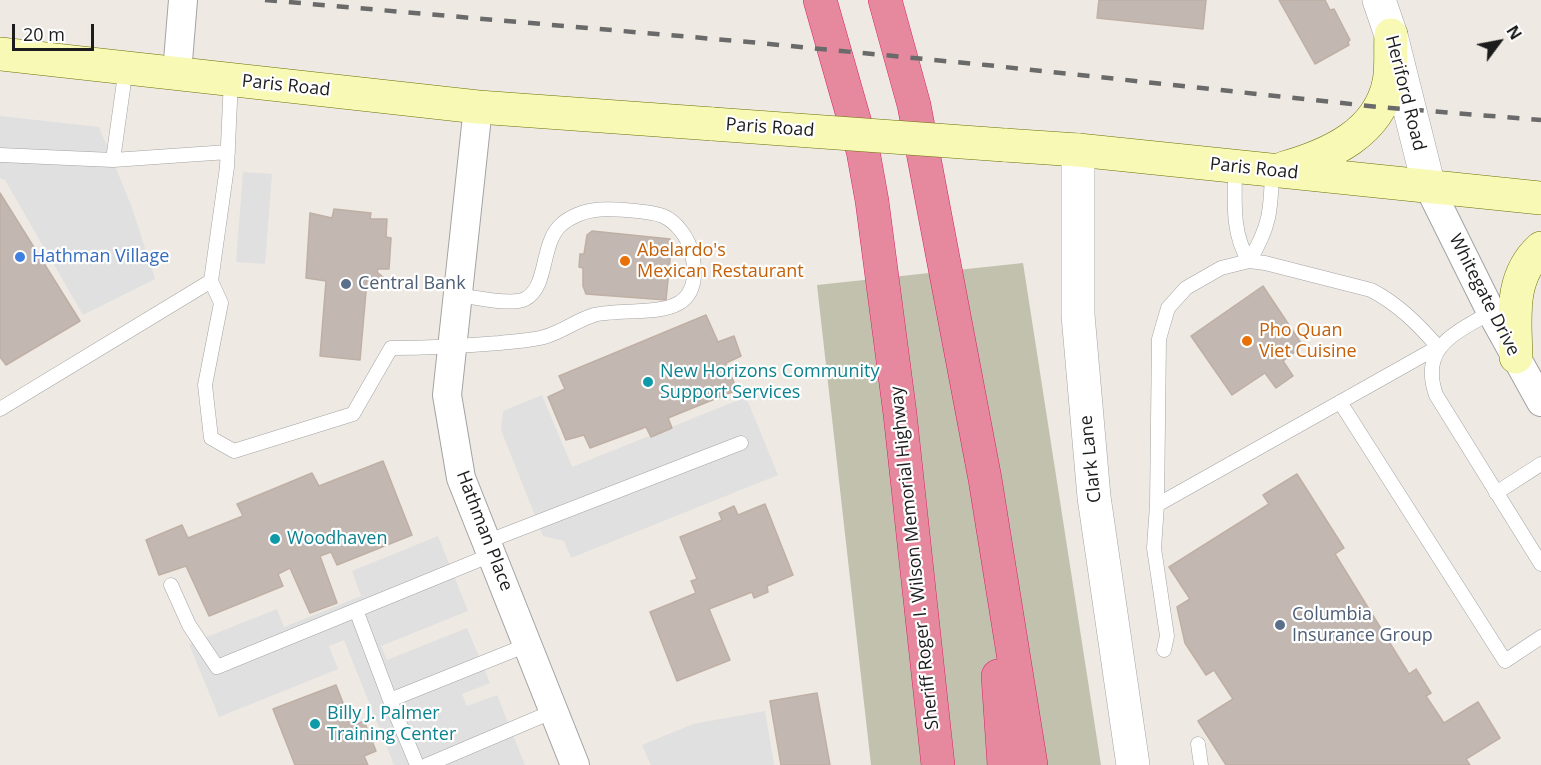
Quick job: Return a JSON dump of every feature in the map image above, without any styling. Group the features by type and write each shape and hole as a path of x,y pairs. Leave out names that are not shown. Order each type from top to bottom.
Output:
{"highway":[{"name":"Sheriff Roger I. Wilson Memorial Highway","path":"820,0 863,151 872,201 900,414 938,765"},
{"path":"885,0 914,105 985,479 1031,765"},
{"path":"985,479 1004,765"}],"main road":[{"path":"1272,171 1315,159 1346,143 1369,124 1377,112 1389,81 1391,35"},
{"name":"Paris Road","path":"0,54 478,107 1078,150 1541,198"},
{"path":"1516,357 1516,290 1528,262 1541,248"}],"street":[{"path":"177,73 183,0"},
{"name":"Heriford Road","path":"1379,0 1391,35 1429,187"},
{"name":"Hathman Place","path":"478,107 447,395 461,478 575,765"},
{"name":"Clark Lane","path":"1078,150 1078,315 1094,497 1133,765"},
{"name":"Whitegate Drive","path":"1429,187 1491,312 1540,397"}],"lane":[{"path":"113,160 126,67"},
{"path":"231,80 228,152 211,281 221,303 205,385 211,438 234,451 353,414 391,348 452,347 531,340 546,337 594,315 665,308 678,304 693,286 695,265 690,243 675,224 662,216 628,211 595,210 577,215 561,224 550,239 536,290 525,299 514,302 458,295"},
{"path":"0,155 113,160 228,152"},
{"path":"1235,167 1235,219 1243,251 1249,261"},
{"path":"1249,261 1263,240 1269,220 1272,171"},
{"path":"1164,650 1167,636 1154,548 1157,506 1159,339 1168,308 1186,288 1221,268 1249,261 1288,268 1371,290 1387,298 1414,320 1438,347"},
{"path":"0,409 211,281"},
{"path":"1157,506 1438,347 1491,312"},
{"path":"1438,347 1431,381 1436,394 1541,564"},
{"path":"1340,402 1504,661 1541,638"},
{"path":"171,585 189,625 217,667 356,610 489,548 741,443"},
{"path":"1496,493 1541,464"},
{"path":"356,610 417,765"},
{"path":"390,700 527,645"},
{"path":"427,765 554,711"},
{"path":"1198,744 1201,765"}],"shaded area":[{"path":"0,116 99,127 131,205 155,279 83,315 5,180 0,178"},
{"path":"243,172 272,174 265,264 236,262"},
{"path":"1023,263 1101,765 871,765 817,285"},
{"path":"542,395 572,467 746,397 778,475 571,558 564,541 543,536 501,430 503,411"},
{"path":"438,536 468,611 381,646 387,660 467,628 490,683 462,694 467,706 497,695 525,765 394,765 344,640 329,646 338,669 219,717 189,644 277,609 284,627 361,596 352,571"},
{"path":"765,711 774,765 651,765 642,745 693,724"}],"building":[{"path":"1099,0 1206,0 1203,29 1097,18"},
{"path":"1279,0 1325,0 1330,10 1334,9 1350,40 1349,45 1315,64"},
{"name":"Hathman Village","path":"0,193 80,321 6,365 0,357"},
{"name":"Central Bank","path":"334,209 371,213 370,219 387,219 386,237 391,238 389,269 378,269 377,272 384,278 383,284 374,287 367,280 360,360 320,356 326,281 306,278 310,213 332,218"},
{"name":"Abelardo's Mexican Restaurant","path":"592,231 670,239 666,300 586,294 583,286 583,268 579,267 580,254 584,254 587,235"},
{"name":"Pho Quan Viet Cuisine","path":"1263,286 1303,346 1283,361 1293,376 1276,388 1265,373 1232,395 1191,336"},
{"name":"New Horizons Community Support Services","path":"706,315 718,342 734,336 741,356 726,363 737,390 668,418 672,428 651,437 646,427 590,448 584,435 566,440 548,397 565,389 559,376"},
{"name":"Woodhaven","path":"383,461 412,535 337,565 331,552 320,556 337,603 310,613 290,568 278,574 283,586 209,616 186,566 159,575 146,540 182,525 188,538 243,516 237,504 312,473 319,486"},
{"name":"Columbia Insurance Group","path":"1297,474 1344,548 1335,554 1409,674 1416,669 1431,693 1426,696 1444,723 1478,702 1500,738 1466,759 1470,765 1226,765 1198,721 1233,699 1214,670 1206,675 1185,643 1177,607 1190,599 1169,567 1269,504 1263,495"},
{"path":"765,504 793,575 767,586 768,592 754,598 752,592 709,609 730,660 677,681 650,612 696,593 691,581 697,579 680,537 722,520 719,513 734,506 738,515"},
{"name":"Billy J. Palmer Training Center","path":"336,685 352,726 364,721 376,751 364,756 368,765 295,765 273,709"},
{"path":"817,693 830,765 781,765 770,701"}],"railway":[{"path":"265,0 749,42 1379,107 1541,120"}],"place":[{"name":"Hathman Village","path":"20,257"},
{"name":"Abelardo's Mexican Restaurant","path":"625,261"},
{"name":"Central Bank","path":"346,284"},
{"name":"Pho Quan Viet Cuisine","path":"1247,341"},
{"name":"New Horizons Community Support Services","path":"648,382"},
{"name":"Woodhaven","path":"275,539"},
{"name":"Columbia Insurance Group","path":"1280,625"},
{"name":"Billy J. Palmer Training Center","path":"315,724"}]}
